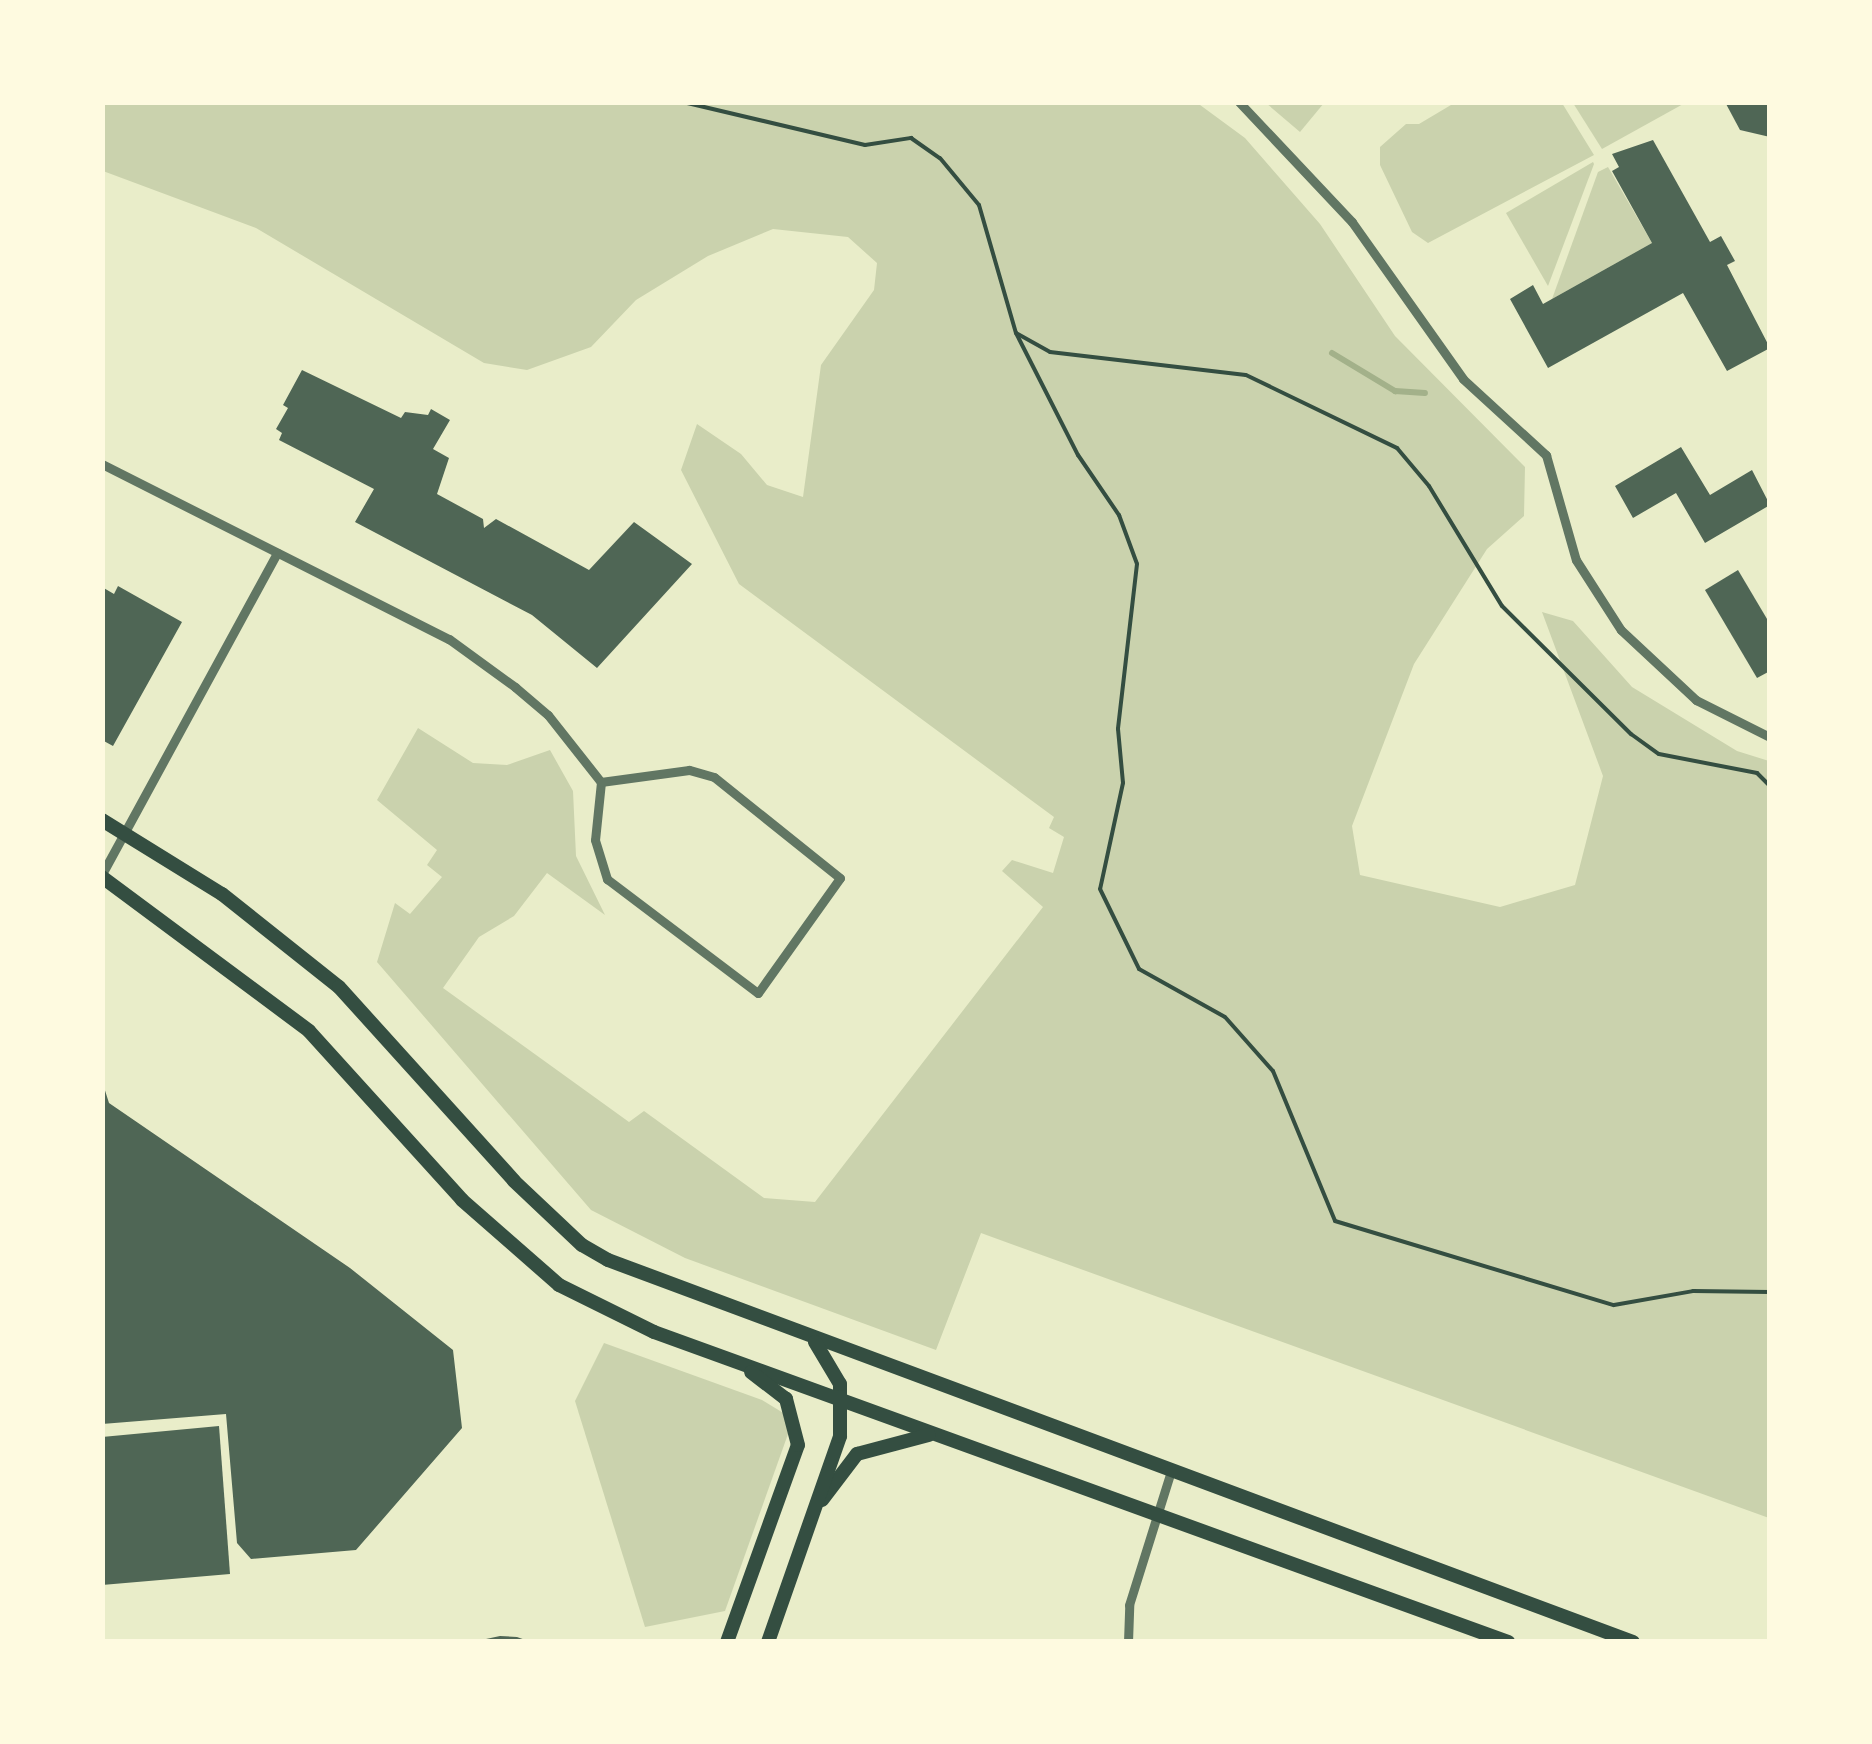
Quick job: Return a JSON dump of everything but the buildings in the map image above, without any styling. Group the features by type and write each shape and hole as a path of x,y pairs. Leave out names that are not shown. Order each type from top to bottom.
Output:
{"main road":[{"path":"102,820 263,923 339,987 514,1181 582,1246 814,1342 1633,1642"},
{"path":"102,875 309,1031 525,1260 618,1317 1508,1642"},
{"path":"768,1642 840,1436 843,1400 833,1364 814,1342"},
{"path":"727,1642 798,1445 786,1399 738,1362"},
{"path":"812,1514 858,1454 887,1440 935,1434"}],"street":[{"path":"1238,102 1352,222 1463,379 1546,456 1576,560 1620,630 1696,700 1770,737"},
{"path":"102,464 448,639 514,686 562,734 601,782 596,840 607,879 758,993 840,878 714,777 689,770 601,782"},
{"path":"102,875 121,830 278,552"},
{"path":"1128,1642 1128,1605 1170,1474"}],"path":[{"path":"683,102 864,145 911,138 926,148 979,205 1016,333 1078,456 1119,514 1137,564 1118,729 1123,783 1100,889 1139,969 1225,1018 1272,1072 1335,1221 1614,1305 1693,1291 1770,1292"},
{"path":"1016,333 1050,352 1246,375 1397,448 1430,486 1502,606 1631,734 1659,754 1757,773 1770,786"}],"green space":[{"path":"1196,102 1245,138 1320,224 1395,336 1525,467 1524,516 1487,549 1414,664 1352,826 1360,875 1500,907 1575,885 1603,776 1542,612 1573,621 1632,687 1737,751 1769,761 1769,1518 981,1233 936,1350 685,1258 591,1210 377,962 395,903 410,914 442,877 427,865 437,850 377,800 418,728 473,763 507,765 550,750 573,791 576,856 605,915 547,873 514,916 479,937 443,988 629,1122 644,1111 764,1198 815,1202 1043,907 1002,871 1012,860 1053,873 1064,837 1049,828 1054,817 739,584 681,470 697,424 741,454 767,485 803,497 821,365 874,290 877,263 848,237 773,229 708,256 636,300 591,347 527,370 484,363 256,228 103,171 102,103"},
{"path":"1456,102 1562,103 1594,155 1428,243 1412,232 1380,165 1380,147 1406,124 1419,124"},
{"path":"1266,103 1324,103 1300,132"},
{"path":"1573,103 1685,103 1602,149"},
{"path":"1594,164 1548,286 1506,213"},
{"path":"1608,167 1652,243 1552,299 1598,172"},
{"path":"604,1343 762,1400 785,1414 788,1434 725,1611 645,1627 575,1401"}],"waterway":[{"path":"1332,353 1395,391 1425,393"}]}
